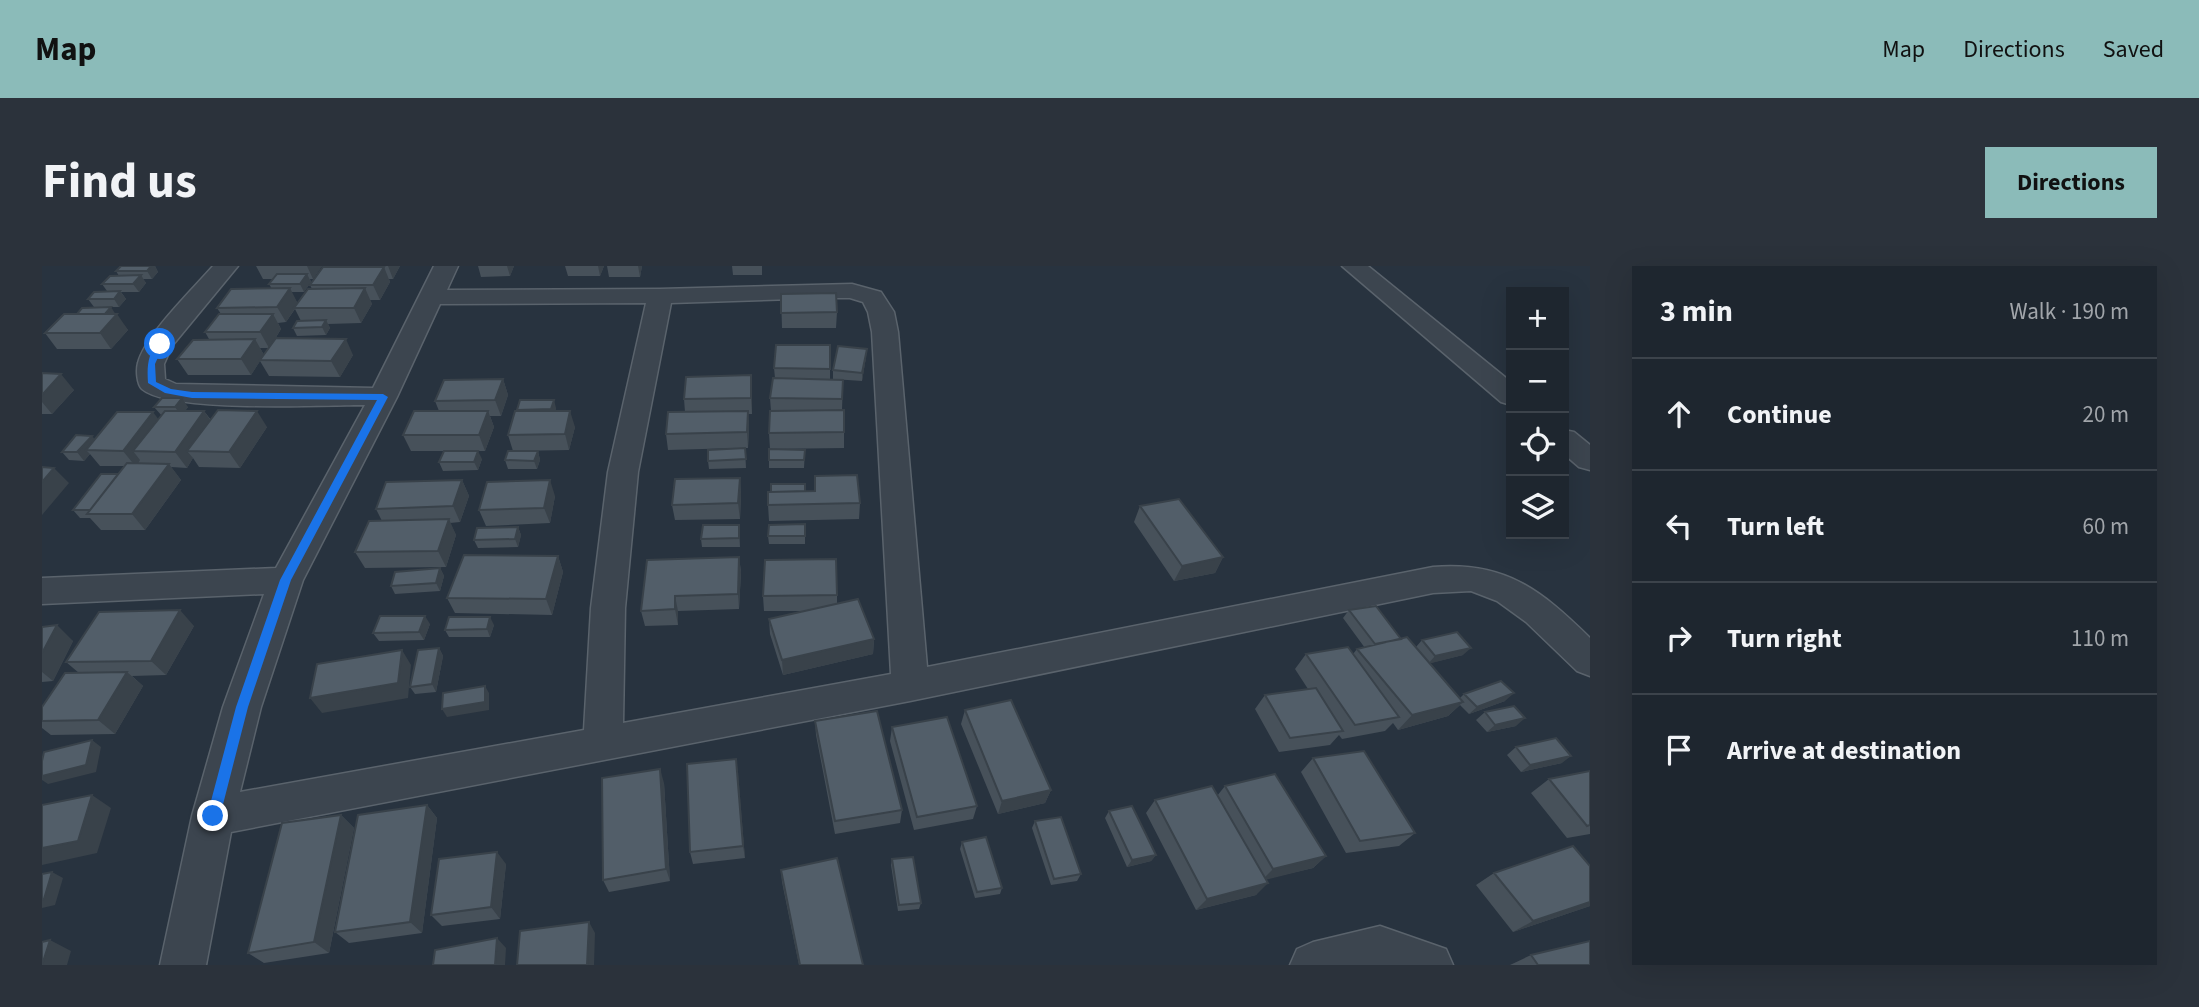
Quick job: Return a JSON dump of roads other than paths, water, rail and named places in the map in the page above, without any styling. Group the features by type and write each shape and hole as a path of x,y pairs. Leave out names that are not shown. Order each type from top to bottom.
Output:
{"street":[{"path":"226,266 160,344 151,364 152,383 169,391 192,395 383,397"},
{"path":"183,965 213,816 242,707 286,580 383,397 446,266"},
{"path":"1354,266 1506,392"},
{"path":"430,297 660,296 827,290 852,291 872,297 881,312 885,332 910,686"},
{"path":"603,744 608,608 623,472 660,296"},
{"path":"1569,443 1590,460"},
{"path":"213,816 910,686 1433,580 1476,579 1517,596 1555,626 1590,661"},
{"path":"42,591 286,580"},
{"path":"1314,965 1380,949 1430,965"}]}
